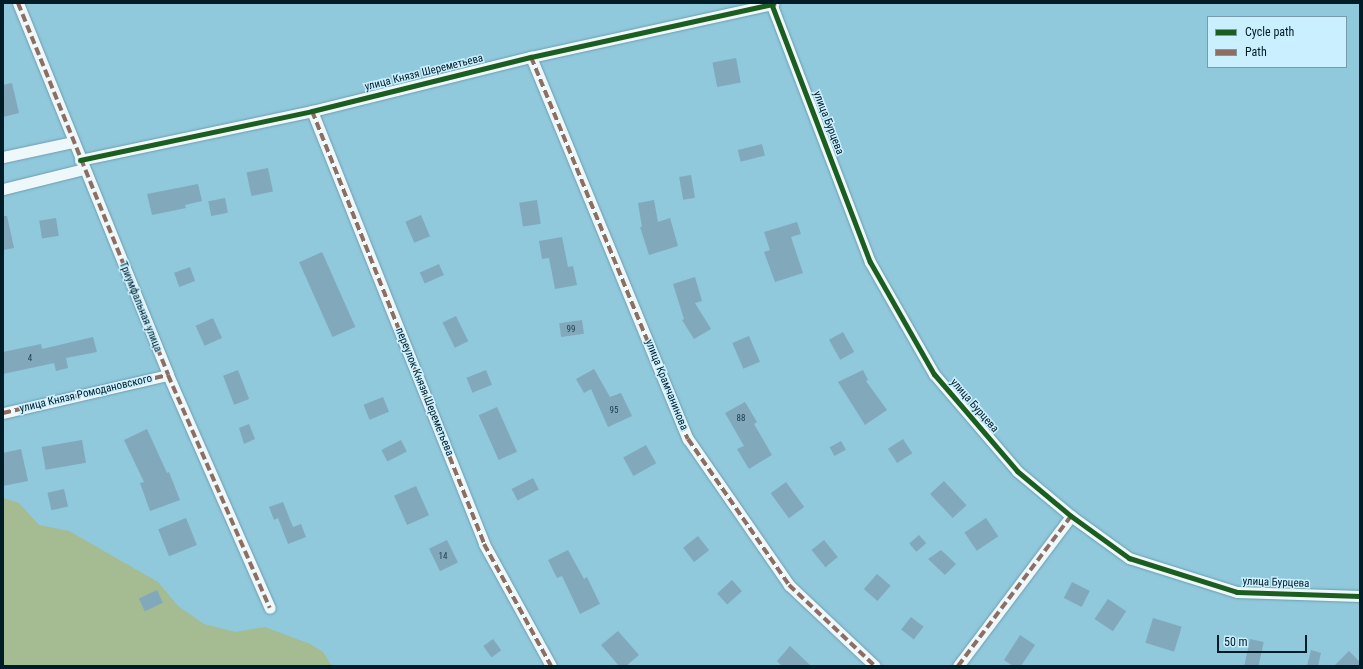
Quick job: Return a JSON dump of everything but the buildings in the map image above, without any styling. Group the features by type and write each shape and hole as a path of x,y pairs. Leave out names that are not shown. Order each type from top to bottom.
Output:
{"street":[{"name":"Триумфальная улица","path":"18,3 82,165 168,375 270,608"},
{"name":"улица Князя Шереметьева","path":"3,189 82,165 312,111 531,57 772,4"},
{"name":"улица Бурцева","path":"772,4 870,262 934,374 1017,471 1070,516 1129,558 1237,592 1360,596"},
{"name":"улица Крамчанинова","path":"531,57 688,439 790,585 875,666"},
{"name":"переулок Князя Шереметьева","path":"312,111 484,544 551,666"},
{"path":"3,158 73,142"},
{"name":"улица Князя Ромодановского","path":"3,414 168,375"},
{"path":"958,666 1070,516"}],"green space":[{"path":"3,498 19,503 39,525 69,531 158,582 178,606 204,624 235,632 265,627 310,644 323,652 332,666 3,666"}],"marked path":[{"path":"18,3 168,375 270,608"},
{"path":"531,57 688,439 789,585 875,666"},
{"path":"312,111 484,544 551,666"},
{"path":"3,413 168,375"},
{"path":"958,666 1071,516"}],"cycle path":[{"path":"771,3 870,262 934,374 1017,471 1071,516 1129,558 1237,592 1360,596"},
{"path":"80,160 312,111 531,57 773,4"}]}
